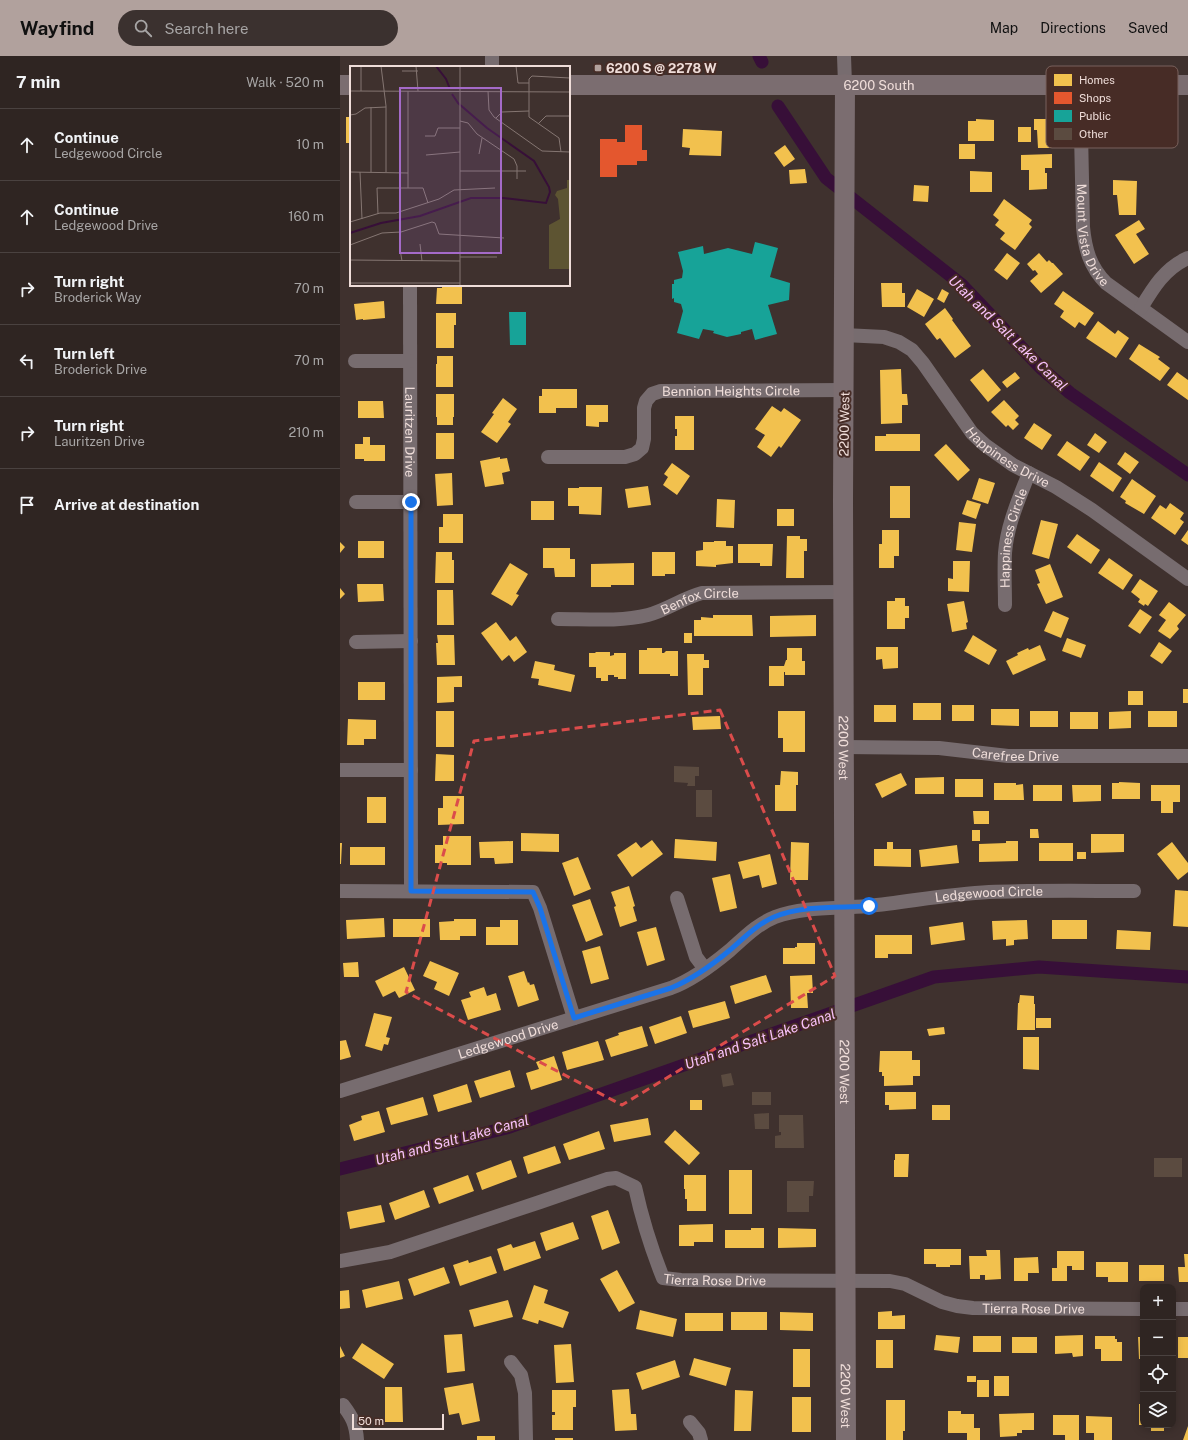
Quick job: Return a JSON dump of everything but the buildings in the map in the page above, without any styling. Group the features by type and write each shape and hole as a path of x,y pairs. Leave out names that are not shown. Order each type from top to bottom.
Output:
{"street":[{"name":"2200 West","path":"844,56 846,1440"},
{"name":"6200 South","path":"570,85 1046,85"},
{"name":"Mount Vista Drive","path":"1081,148 1084,243 1097,274 1106,283 1188,342"},
{"path":"1141,308 1156,284 1164,275 1172,267 1188,258"},
{"name":"Lauritzen Drive","path":"410,286 411,891"},
{"name":"Happiness Drive","path":"844,335 884,337 899,342 912,350 923,362 972,433 998,456 1029,474 1056,487 1092,510 1188,578"},
{"path":"355,361 410,361"},
{"name":"Bennion Heights Circle","path":"548,457 625,457 635,454 642,448 644,439 644,408 646,401 652,394 661,391 845,390"},
{"name":"Happiness Circle","path":"1005,605 1005,552 1008,533 1013,514 1029,474"},
{"path":"356,502 411,502"},
{"name":"Benfox Circle","path":"558,619 616,619 646,616 656,613 690,596 702,593 844,592"},
{"path":"356,642 411,641"},
{"name":"Carefree Drive","path":"844,747 939,748 1008,756 1188,756"},
{"path":"340,770 411,770"},
{"path":"340,891 533,892 540,908 574,1018"},
{"name":"Ledgewood Circle","path":"845,907 869,906 951,895 988,892 1134,891"},
{"path":"676,898 696,957 705,969"},
{"name":"Ledgewood Drive","path":"340,1091 671,988 686,982 705,969 758,926 774,917 791,912 845,907"},
{"name":"Tierra Rose Drive","path":"340,1261 390,1252 599,1181 616,1178 636,1187 642,1218 652,1252 662,1278 681,1280 890,1281 905,1284 942,1302 973,1308 1140,1309"},
{"path":"1176,1309 1188,1309"},
{"path":"511,1362 521,1375 525,1393 526,1440"},
{"path":"343,1405 352,1417 356,1431 356,1440"},
{"path":"690,1422 699,1433 701,1440"}],"highlighted area":[{"path":"720,710 835,976 622,1105 406,992 474,741"}],"waterway":[{"name":"Utah and Salt Lake Canal","path":"759,56 762,62"},
{"name":"Utah and Salt Lake Canal","path":"778,106 826,178 961,284 1041,368 1070,393 1188,475"},
{"name":"Utah and Salt Lake Canal","path":"340,1169 510,1127 934,977 1039,967 1188,977"}],"place":[{"name":"6200 S @ 2278 W","path":"598,68"}],"route":[{"path":"411,502 411,891 533,892 540,908 574,1018 686,982 727,952 758,926 774,917 791,912 816,909 869,906"}]}
